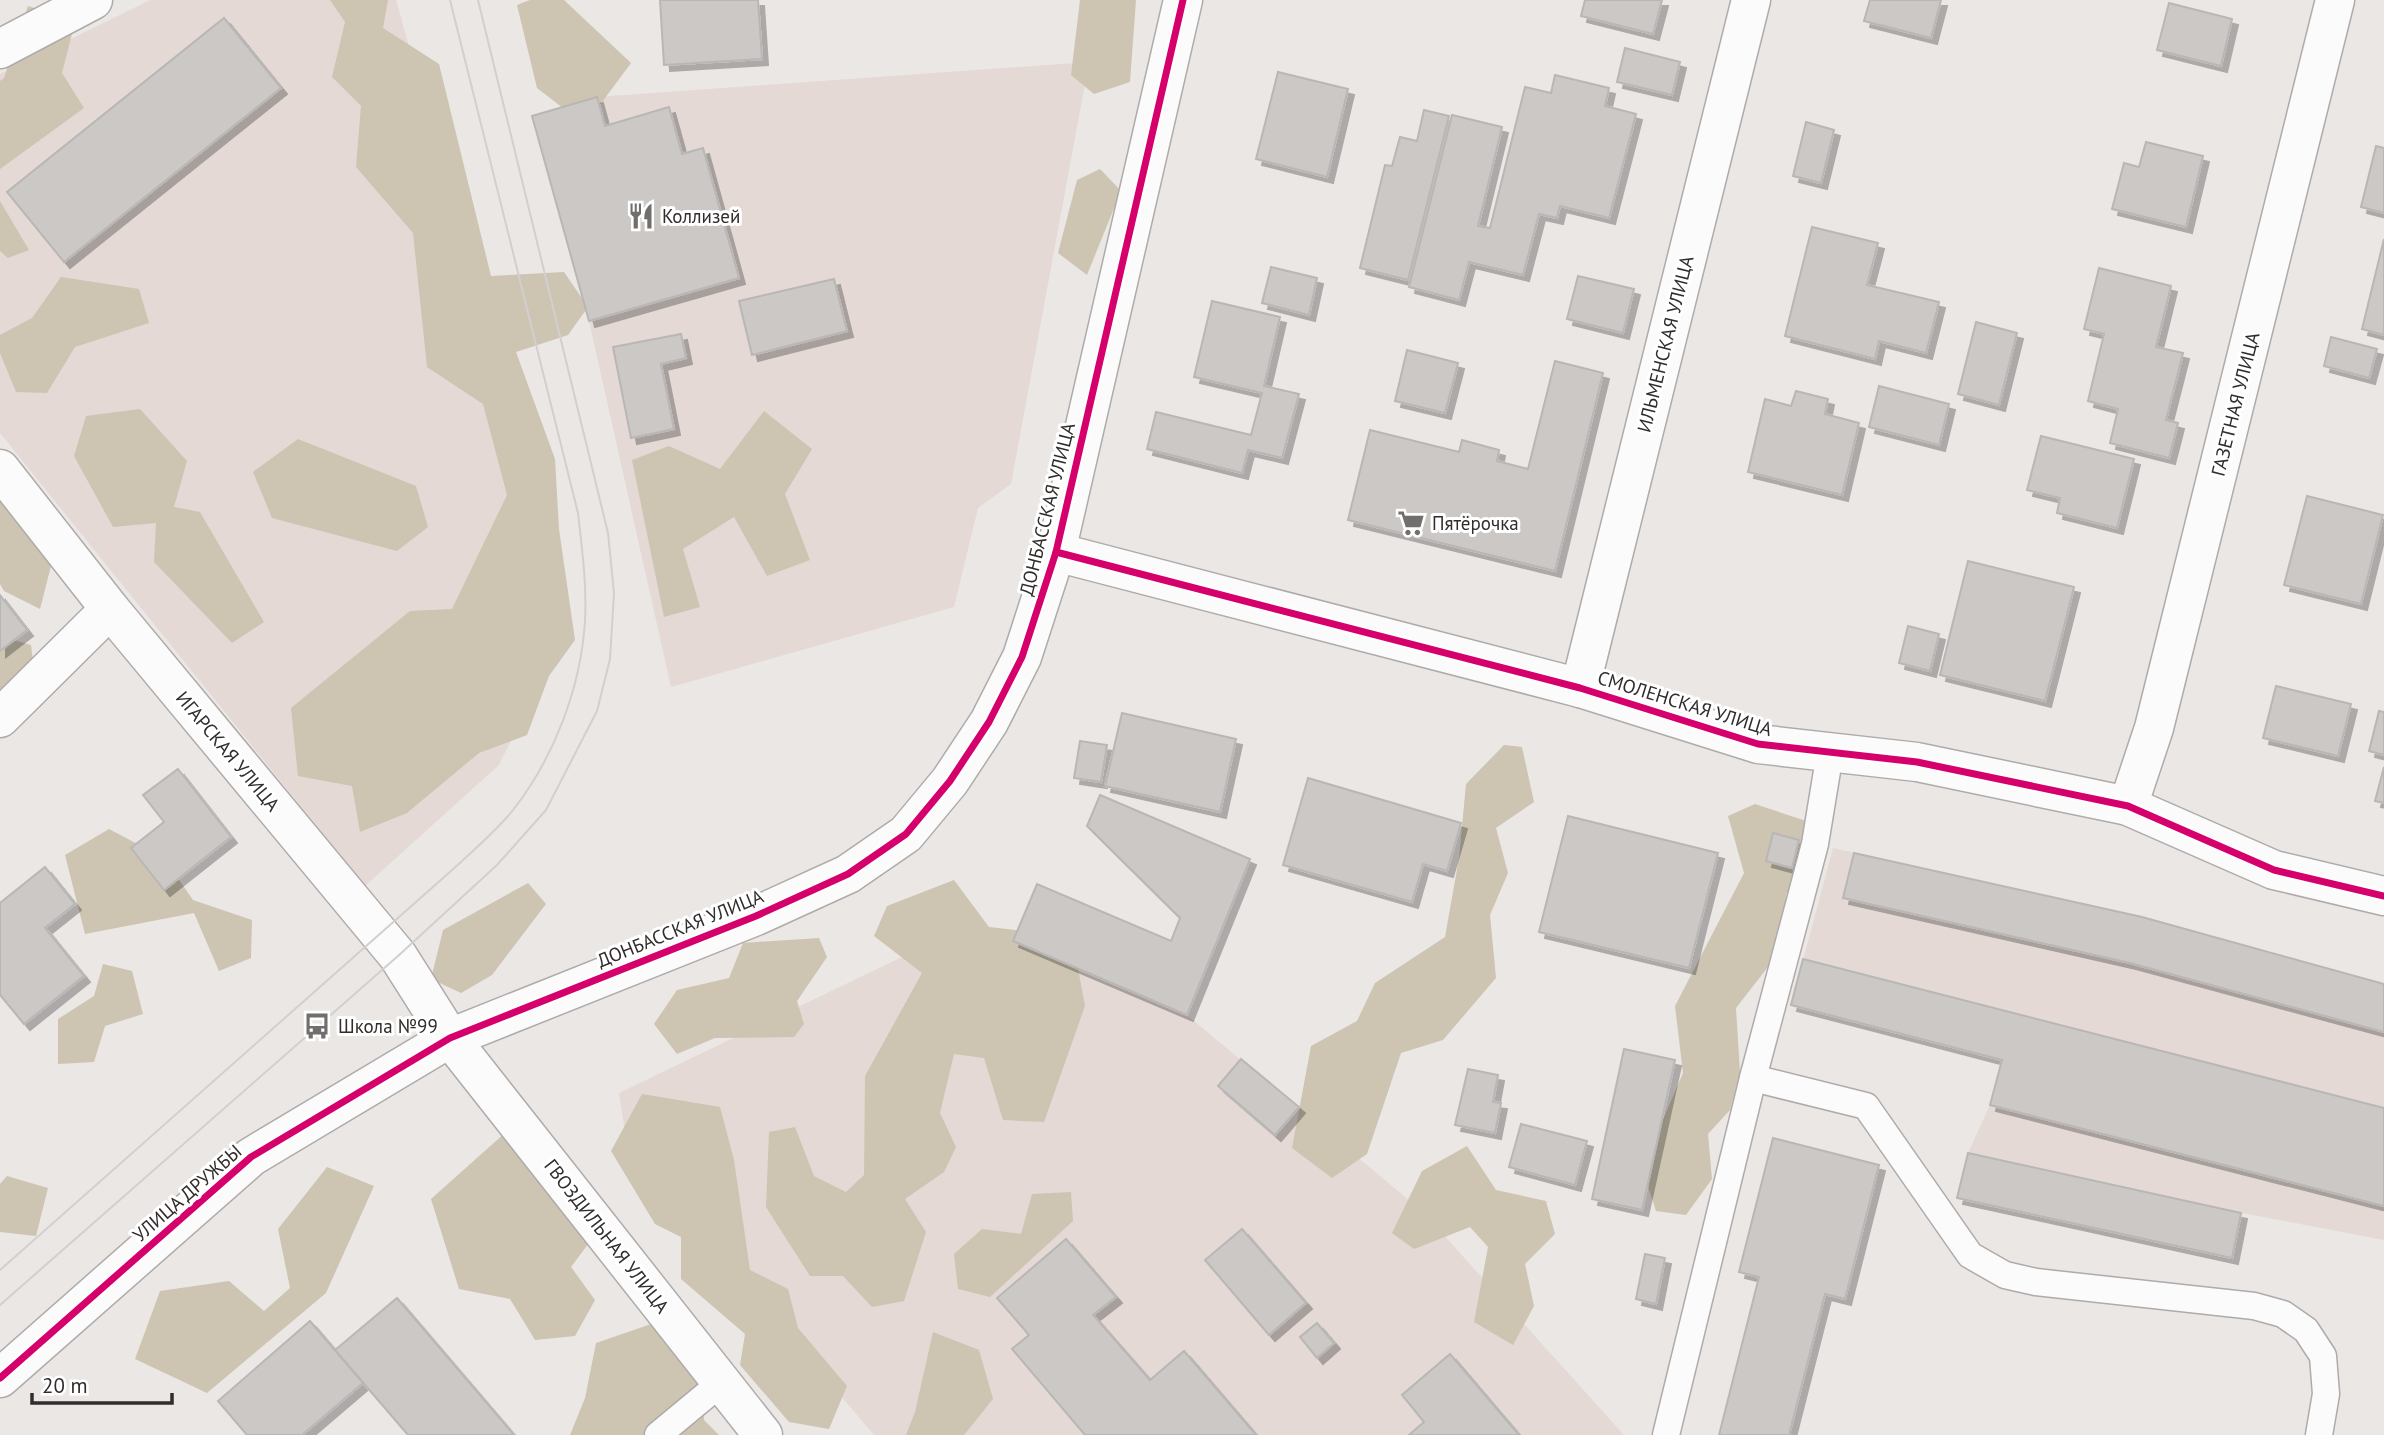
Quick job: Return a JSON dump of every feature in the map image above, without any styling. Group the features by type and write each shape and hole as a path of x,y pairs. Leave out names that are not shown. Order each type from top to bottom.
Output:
{"street":[{"path":"0,49 93,0"},
{"name":"ДОНБАССКАЯ УЛИЦА","path":"450,1038 767,911 848,874 906,834 950,781 989,722 1022,657 1056,552 1183,0"},
{"name":"ИЛЬМЕНСКАЯ УЛИЦА","path":"1580,688 1751,0"},
{"name":"ГАЗЕТНАЯ УЛИЦА","path":"2128,806 2154,728 2335,0"},
{"name":"ИГАРСКАЯ УЛИЦА","path":"0,469 110,609 398,956 450,1038"},
{"name":"СМОЛЕНСКАЯ УЛИЦА","path":"1056,552 1580,688 1758,744 1917,762 2128,806 2274,870 2384,896"},
{"path":"0,718 110,609"},
{"name":"УЛИЦА ДРУЖБЫ","path":"0,1378 251,1157 450,1038"},
{"name":"ГВОЗДИЛЬНАЯ УЛИЦА","path":"450,1038 763,1435"}],"lane":[{"path":"1665,1435 1753,1078 1815,844 1830,752"},
{"path":"1753,1078 1866,1106 1970,1255 2005,1275 2036,1282 2254,1306 2283,1314 2305,1330 2323,1356 2326,1394 2319,1435"},
{"path":"658,1435 722,1382"}],"shaded area":[{"path":"150,0 396,0 541,520 536,690 499,765 365,886 0,433 0,74"},
{"path":"330,0 388,0 383,28 439,64 491,276 564,272 588,307 568,335 516,352 555,459 559,529 575,640 549,676 527,735 479,753 407,813 360,832 352,786 298,776 291,708 410,611 452,609 507,495 483,404 427,367 413,233 356,167 361,106 332,77 345,22"},
{"path":"530,0 564,0 631,63 585,125 537,88 517,5"},
{"path":"1080,0 1136,0 1130,82 1094,94 1071,75"},
{"path":"28,6 75,22 62,73 84,108 0,169 0,81 4,78"},
{"path":"1089,62 1011,484 978,508 954,607 671,687 589,321 532,116 597,97"},
{"path":"1100,169 1121,191 1087,275 1058,253 1077,180"},
{"path":"0,201 29,250 8,258 0,251"},
{"path":"61,277 139,289 149,323 75,347 47,393 16,392 0,353 0,335 32,318"},
{"path":"140,409 187,461 174,507 200,512 264,622 232,643 154,562 156,523 113,527 74,456 86,416"},
{"path":"764,411 812,449 785,494 810,560 767,576 734,517 683,549 700,607 664,617 632,460 669,446 720,469"},
{"path":"298,439 416,486 428,527 397,551 272,518 253,472"},
{"path":"0,488 54,554 40,609 4,591 0,584"},
{"path":"0,636 31,645 37,692 0,731"},
{"path":"1504,745 1522,747 1534,802 1496,828 1508,873 1490,915 1496,978 1443,1040 1401,1053 1367,1154 1332,1178 1292,1148 1311,1046 1357,1021 1375,983 1445,937 1459,858 1466,784"},
{"path":"1755,804 1806,821 1817,862 1786,894 1782,949 1736,1008 1740,1072 1730,1110 1708,1134 1712,1179 1686,1215 1656,1211 1642,1168 1683,1073 1675,1006 1744,873 1728,816"},
{"path":"109,829 164,858 193,900 252,920 251,958 219,971 194,913 85,934 65,855"},
{"path":"1833,848 2142,917 2384,984 2384,1240 2242,1213 2232,1258 1957,1198 1968,1153 1990,1105 2002,1060 1791,1005"},
{"path":"954,880 989,927 1072,936 1085,1006 1044,1122 1003,1120 984,1058 954,1054 940,1113 956,1147 944,1172 905,1199 926,1232 904,1301 872,1307 843,1276 810,1276 766,1207 769,1132 795,1127 814,1176 846,1192 864,1175 865,1076 922,973 874,936 887,906"},
{"path":"528,883 546,904 492,975 461,993 431,979 443,930"},
{"path":"952,933 1013,941 1187,1015 1422,1211 1624,1435 874,1435 627,1145 619,1093"},
{"path":"819,938 827,957 797,1001 804,1024 794,1037 715,1038 677,1054 654,1024 677,990 729,978 743,943"},
{"path":"103,964 132,971 143,1014 105,1026 94,1062 58,1064 58,1019 94,996"},
{"path":"642,1094 720,1107 734,1160 750,1270 788,1289 798,1328 847,1386 829,1429 789,1422 740,1365 745,1334 681,1279 681,1237 655,1224 611,1151"},
{"path":"506,1132 609,1216 571,1267 595,1300 575,1336 535,1340 510,1299 459,1289 431,1199"},
{"path":"1467,1146 1496,1190 1546,1201 1555,1234 1525,1264 1534,1306 1513,1345 1474,1322 1488,1247 1470,1227 1414,1249 1392,1233 1422,1171"},
{"path":"327,1167 374,1186 326,1293 207,1393 135,1359 160,1291 229,1281 264,1311 290,1288 278,1229"},
{"path":"7,1176 48,1188 36,1236 0,1232 0,1184"},
{"path":"1071,1192 1073,1221 990,1297 958,1289 954,1254 982,1229 1021,1234 1032,1194"},
{"path":"657,1322 703,1372 704,1420 719,1435 570,1435 585,1398 596,1343"},
{"path":"933,1332 979,1350 993,1399 964,1435 906,1435 915,1412"}],"building":[{"path":"660,0 758,0 762,59 664,65"},
{"path":"1585,0 1662,0 1653,34 1581,16"},
{"path":"1870,0 1941,0 1931,38 1864,21"},
{"path":"2169,3 2232,19 2221,66 2157,50"},
{"path":"224,18 281,88 64,262 7,192"},
{"path":"1625,48 1680,62 1672,95 1617,82"},
{"path":"1278,72 1348,89 1327,177 1256,159"},
{"path":"1555,75 1609,88 1605,106 1636,114 1609,218 1560,206 1557,218 1539,214 1523,275 1469,262 1459,300 1409,287 1452,115 1502,127 1478,226 1490,228 1525,87 1551,93"},
{"name":"Коллизей","path":"597,97 605,126 669,107 682,154 703,148 739,278 589,321 532,116"},
{"path":"1424,110 1449,116 1408,280 1360,268 1385,165 1392,166 1400,137 1417,141"},
{"path":"1806,122 1834,130 1821,183 1793,176"},
{"path":"2146,142 2203,156 2186,227 2112,209 2124,163 2139,167"},
{"path":"2376,146 2384,148 2384,213 2361,207"},
{"path":"1812,227 1878,243 1867,285 1939,302 1926,353 1879,341 1875,359 1785,336"},
{"path":"2384,239 2384,335 2362,329"},
{"path":"1271,267 1317,278 1309,315 1262,303"},
{"path":"2099,268 2171,286 2156,347 2183,353 2166,420 2178,423 2169,458 2110,443 2118,409 2088,401 2104,334 2084,329"},
{"path":"1578,276 1634,289 1623,333 1567,319"},
{"path":"834,279 847,331 752,355 739,301"},
{"path":"1212,301 1280,317 1264,386 1299,394 1282,458 1248,450 1242,473 1147,449 1156,412 1251,435 1262,393 1194,377"},
{"path":"1976,322 2017,333 1999,405 1958,394"},
{"path":"681,334 686,358 661,364 674,429 631,438 613,347"},
{"path":"2331,337 2377,349 2369,378 2324,366"},
{"path":"1407,350 1458,363 1445,413 1395,401"},
{"path":"1555,361 1603,373 1555,571 1348,520 1370,430 1459,452 1462,440 1499,450 1497,461 1528,469"},
{"path":"1879,386 1949,404 1939,445 1869,427"},
{"path":"1796,391 1828,399 1825,414 1859,423 1842,495 1748,472 1765,399 1791,406"},
{"path":"2041,436 2134,459 2117,528 2057,513 2060,498 2027,490"},
{"path":"2307,496 2383,515 2361,604 2284,585"},
{"path":"1968,561 2074,587 2045,701 1940,675"},
{"path":"0,595 27,630 0,651"},
{"path":"1908,626 1939,634 1930,671 1899,663"},
{"path":"2276,686 2351,704 2338,756 2263,738"},
{"path":"2379,711 2384,712 2384,755 2369,751"},
{"path":"1122,713 1236,739 1220,812 1105,786"},
{"path":"1080,741 1107,745 1101,782 1074,778"},
{"path":"2384,767 2384,803 2375,801"},
{"path":"178,769 231,837 164,890 131,848 164,822 143,795"},
{"path":"1308,778 1461,823 1447,871 1423,864 1412,902 1283,865"},
{"path":"1100,795 1250,859 1187,1015 1013,941 1037,884 1171,941 1180,918 1087,826"},
{"path":"1568,816 1718,853 1689,968 1539,932"},
{"path":"1773,833 1799,840 1792,868 1766,861"},
{"path":"1854,853 2142,917 2384,984 2384,1032 2130,963 1843,898"},
{"path":"45,867 75,904 45,928 84,976 24,1024 0,995 0,903"},
{"path":"1803,959 2384,1108 2384,1206 1990,1105 2002,1060 1791,1005"},
{"path":"1624,1049 1675,1060 1642,1210 1592,1199"},
{"path":"1241,1059 1299,1107 1275,1135 1218,1086"},
{"path":"1468,1069 1498,1075 1493,1102 1501,1103 1495,1133 1455,1125"},
{"path":"1521,1124 1587,1141 1575,1185 1509,1167"},
{"path":"1773,1138 1879,1165 1845,1299 1825,1294 1789,1435 1719,1435 1759,1277 1739,1272"},
{"path":"1968,1153 2241,1213 2232,1258 1957,1198"},
{"path":"1242,1229 1306,1303 1269,1335 1205,1260"},
{"path":"1066,1239 1116,1297 1093,1315 1150,1380 1184,1351 1256,1435 1085,1435 1012,1349 1029,1335 997,1298"},
{"path":"1645,1254 1665,1258 1656,1304 1636,1299"},
{"path":"397,1298 514,1435 408,1435 335,1350"},
{"path":"310,1321 363,1383 302,1435 247,1435 218,1401"},
{"path":"1317,1323 1334,1343 1317,1358 1300,1337"},
{"path":"1450,1354 1519,1435 1409,1435 1424,1422 1402,1395"}],"tram line":[{"path":"0,1270 488,837 528,790 563,721 578,671 585,621 585,580 578,513 450,0"},
{"path":"0,1305 398,956 497,865 546,810 597,711 610,659 614,593 608,533 478,0"}],"cycle path":[{"path":"0,1378 251,1157 450,1038 756,916 848,874 906,834 950,781 989,722 1022,657 1056,552 1183,0"},
{"path":"1056,552 1580,688 1758,744 1917,762 2128,806 2274,870 2384,896"}],"place":[{"name":"Коллизей","path":"641,216"},
{"name":"Пятёрочка","path":"1411,523"},
{"name":"Школа №99","path":"317,1026"}]}
